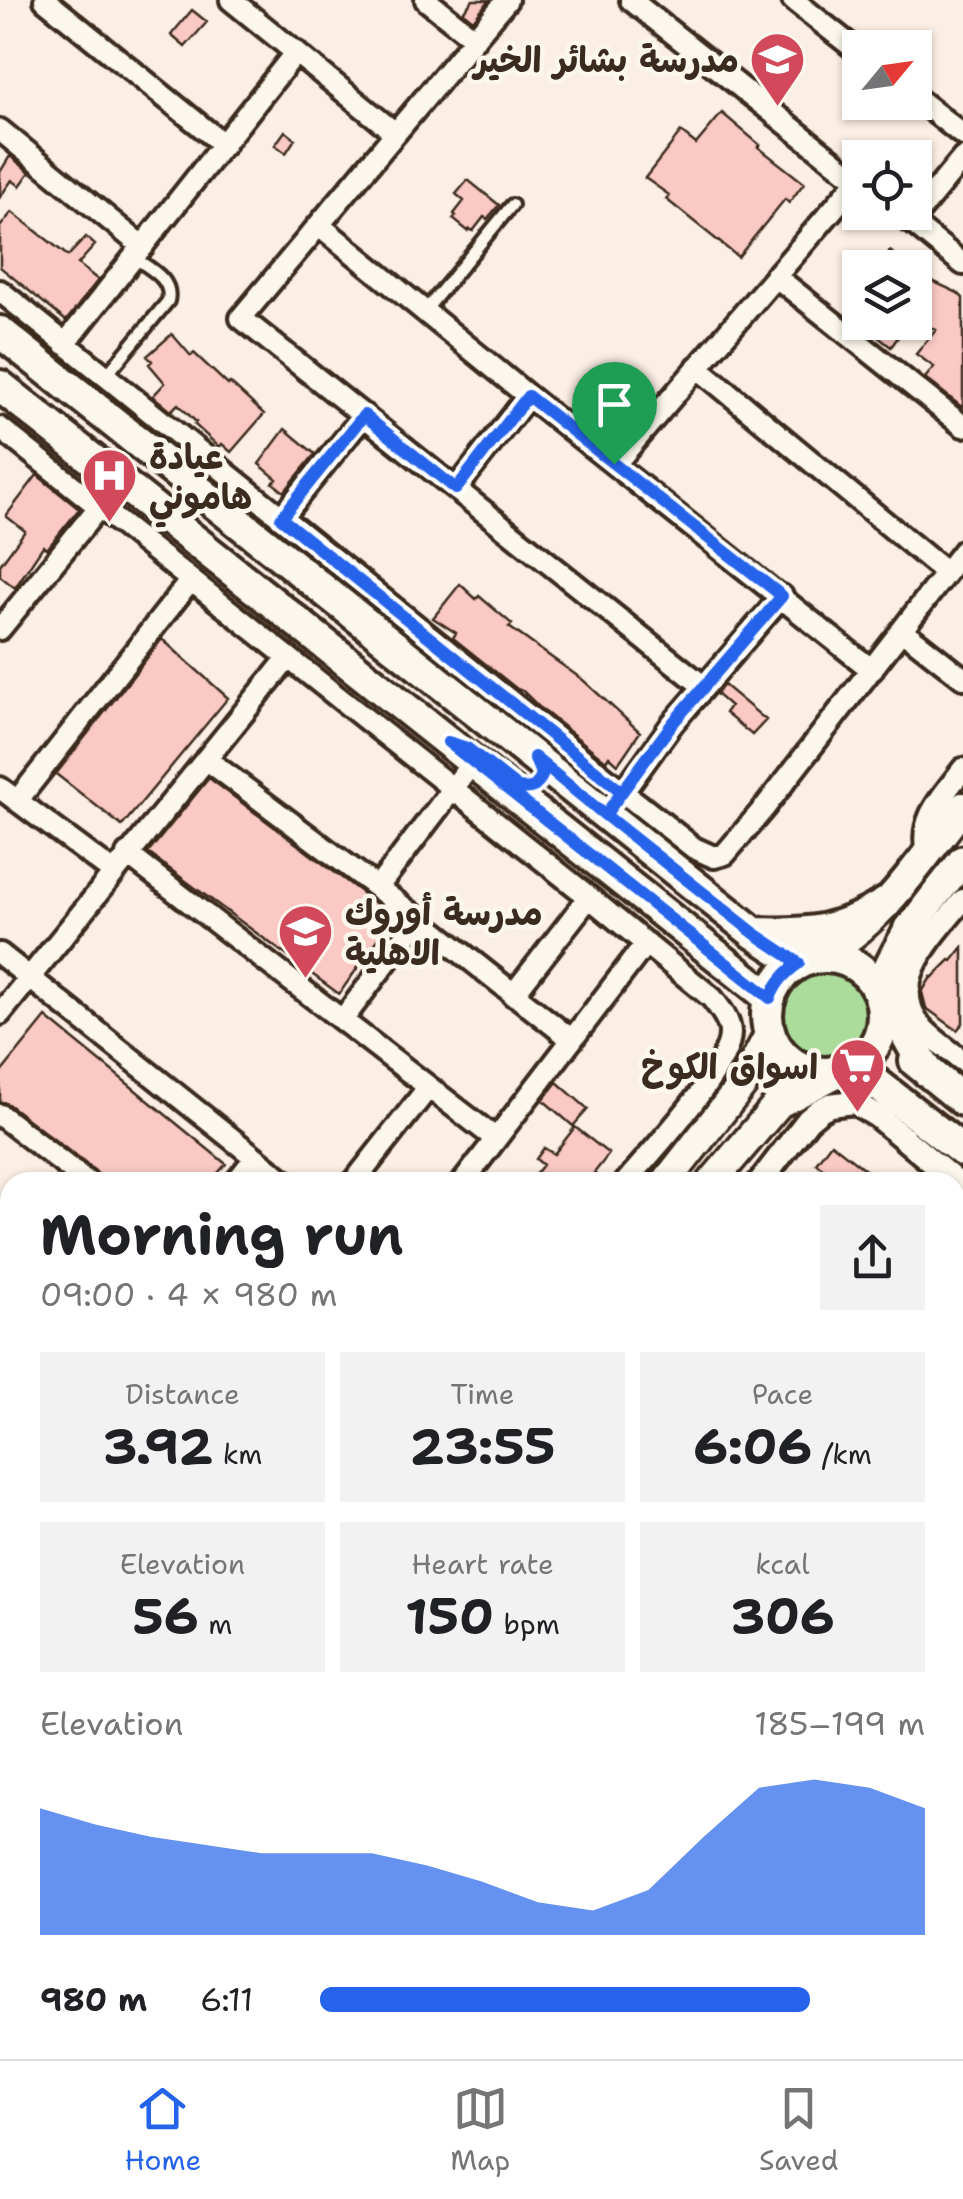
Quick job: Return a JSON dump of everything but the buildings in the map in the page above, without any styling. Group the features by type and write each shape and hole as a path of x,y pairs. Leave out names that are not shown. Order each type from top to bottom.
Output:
{"main road":[{"path":"0,332 197,469 534,757 614,804 754,933 808,960 836,958 854,964 868,976 879,992 883,1012 881,1032 866,1057 779,1103 720,1172"},
{"path":"0,386 770,998"},
{"path":"448,742 467,748 518,788 529,790 536,787 542,776 534,757"},
{"path":"963,808 861,930 786,972 776,984 767,1015 770,1033 790,1061 821,1073 846,1069 963,1151"},
{"path":"879,992 888,966 910,929 963,860"},
{"path":"754,933 825,931 864,918 886,903"},
{"path":"910,929 896,980 895,1003 928,1072"},
{"path":"881,1032 963,1100"},
{"path":"674,1172 743,1084 770,1033"}],"street":[{"path":"45,0 224,145"},
{"path":"231,0 395,132"},
{"path":"426,0 476,39"},
{"path":"507,0 241,318 703,686"},
{"path":"631,0 842,168"},
{"path":"793,0 842,39"},
{"path":"65,344 296,52"},
{"path":"932,110 963,135"},
{"path":"0,130 139,253"},
{"path":"932,189 963,158"},
{"path":"614,464 842,200"},
{"path":"318,225 872,670"},
{"path":"920,230 963,264"},
{"path":"775,276 963,426"},
{"path":"0,291 105,376 197,469 281,518 614,804 714,857 725,854 765,807 963,552"},
{"path":"697,367 945,572"},
{"path":"456,489 528,396"},
{"path":"281,518 364,415"},
{"path":"0,428 712,998 730,1032 724,1056 705,1086 634,1172"},
{"path":"0,628 100,507"},
{"path":"113,872 8,795 191,580"},
{"path":"0,594 18,608"},
{"path":"614,804 672,724 782,596"},
{"path":"902,631 963,678"},
{"path":"0,1014 288,658"},
{"path":"206,759 572,1040"},
{"path":"378,888 473,762"},
{"path":"926,853 924,832 929,816 963,769"},
{"path":"127,854 496,1139"},
{"path":"512,996 589,897"},
{"path":"963,900 913,967 908,992 910,1006 923,1028 963,1061"},
{"path":"343,1019 419,919"},
{"path":"471,1172 646,943"},
{"path":"0,954 273,1172"},
{"path":"362,1172 428,1088"},
{"path":"768,1172 820,1110 854,1102 877,1116 943,1172"},
{"path":"0,1115 74,1172"},
{"path":"244,1172 255,1158"}],"lane":[{"path":"425,312 512,205"},
{"path":"105,376 168,300 168,284 139,253"}],"green space":[{"path":"823,974 856,987 869,1020 856,1053 823,1066 790,1053 777,1020 790,987"}],"place":[{"name":"مدرسة بشائر الخير","path":"778,108"},
{"name":"عيادة هاموني","path":"110,525"},
{"name":"مدرسة أوروك الاهلية","path":"306,981"},
{"name":"اسواق الكوخ","path":"857,1115"}],"route":[{"path":"614,464 528,396 456,489 364,415 281,518 622,792 605,815 754,933 799,963 776,984 770,998 448,742 467,748 518,788 529,790 536,787 542,776 534,757 605,815 622,792 672,724 782,596 614,464"}]}
